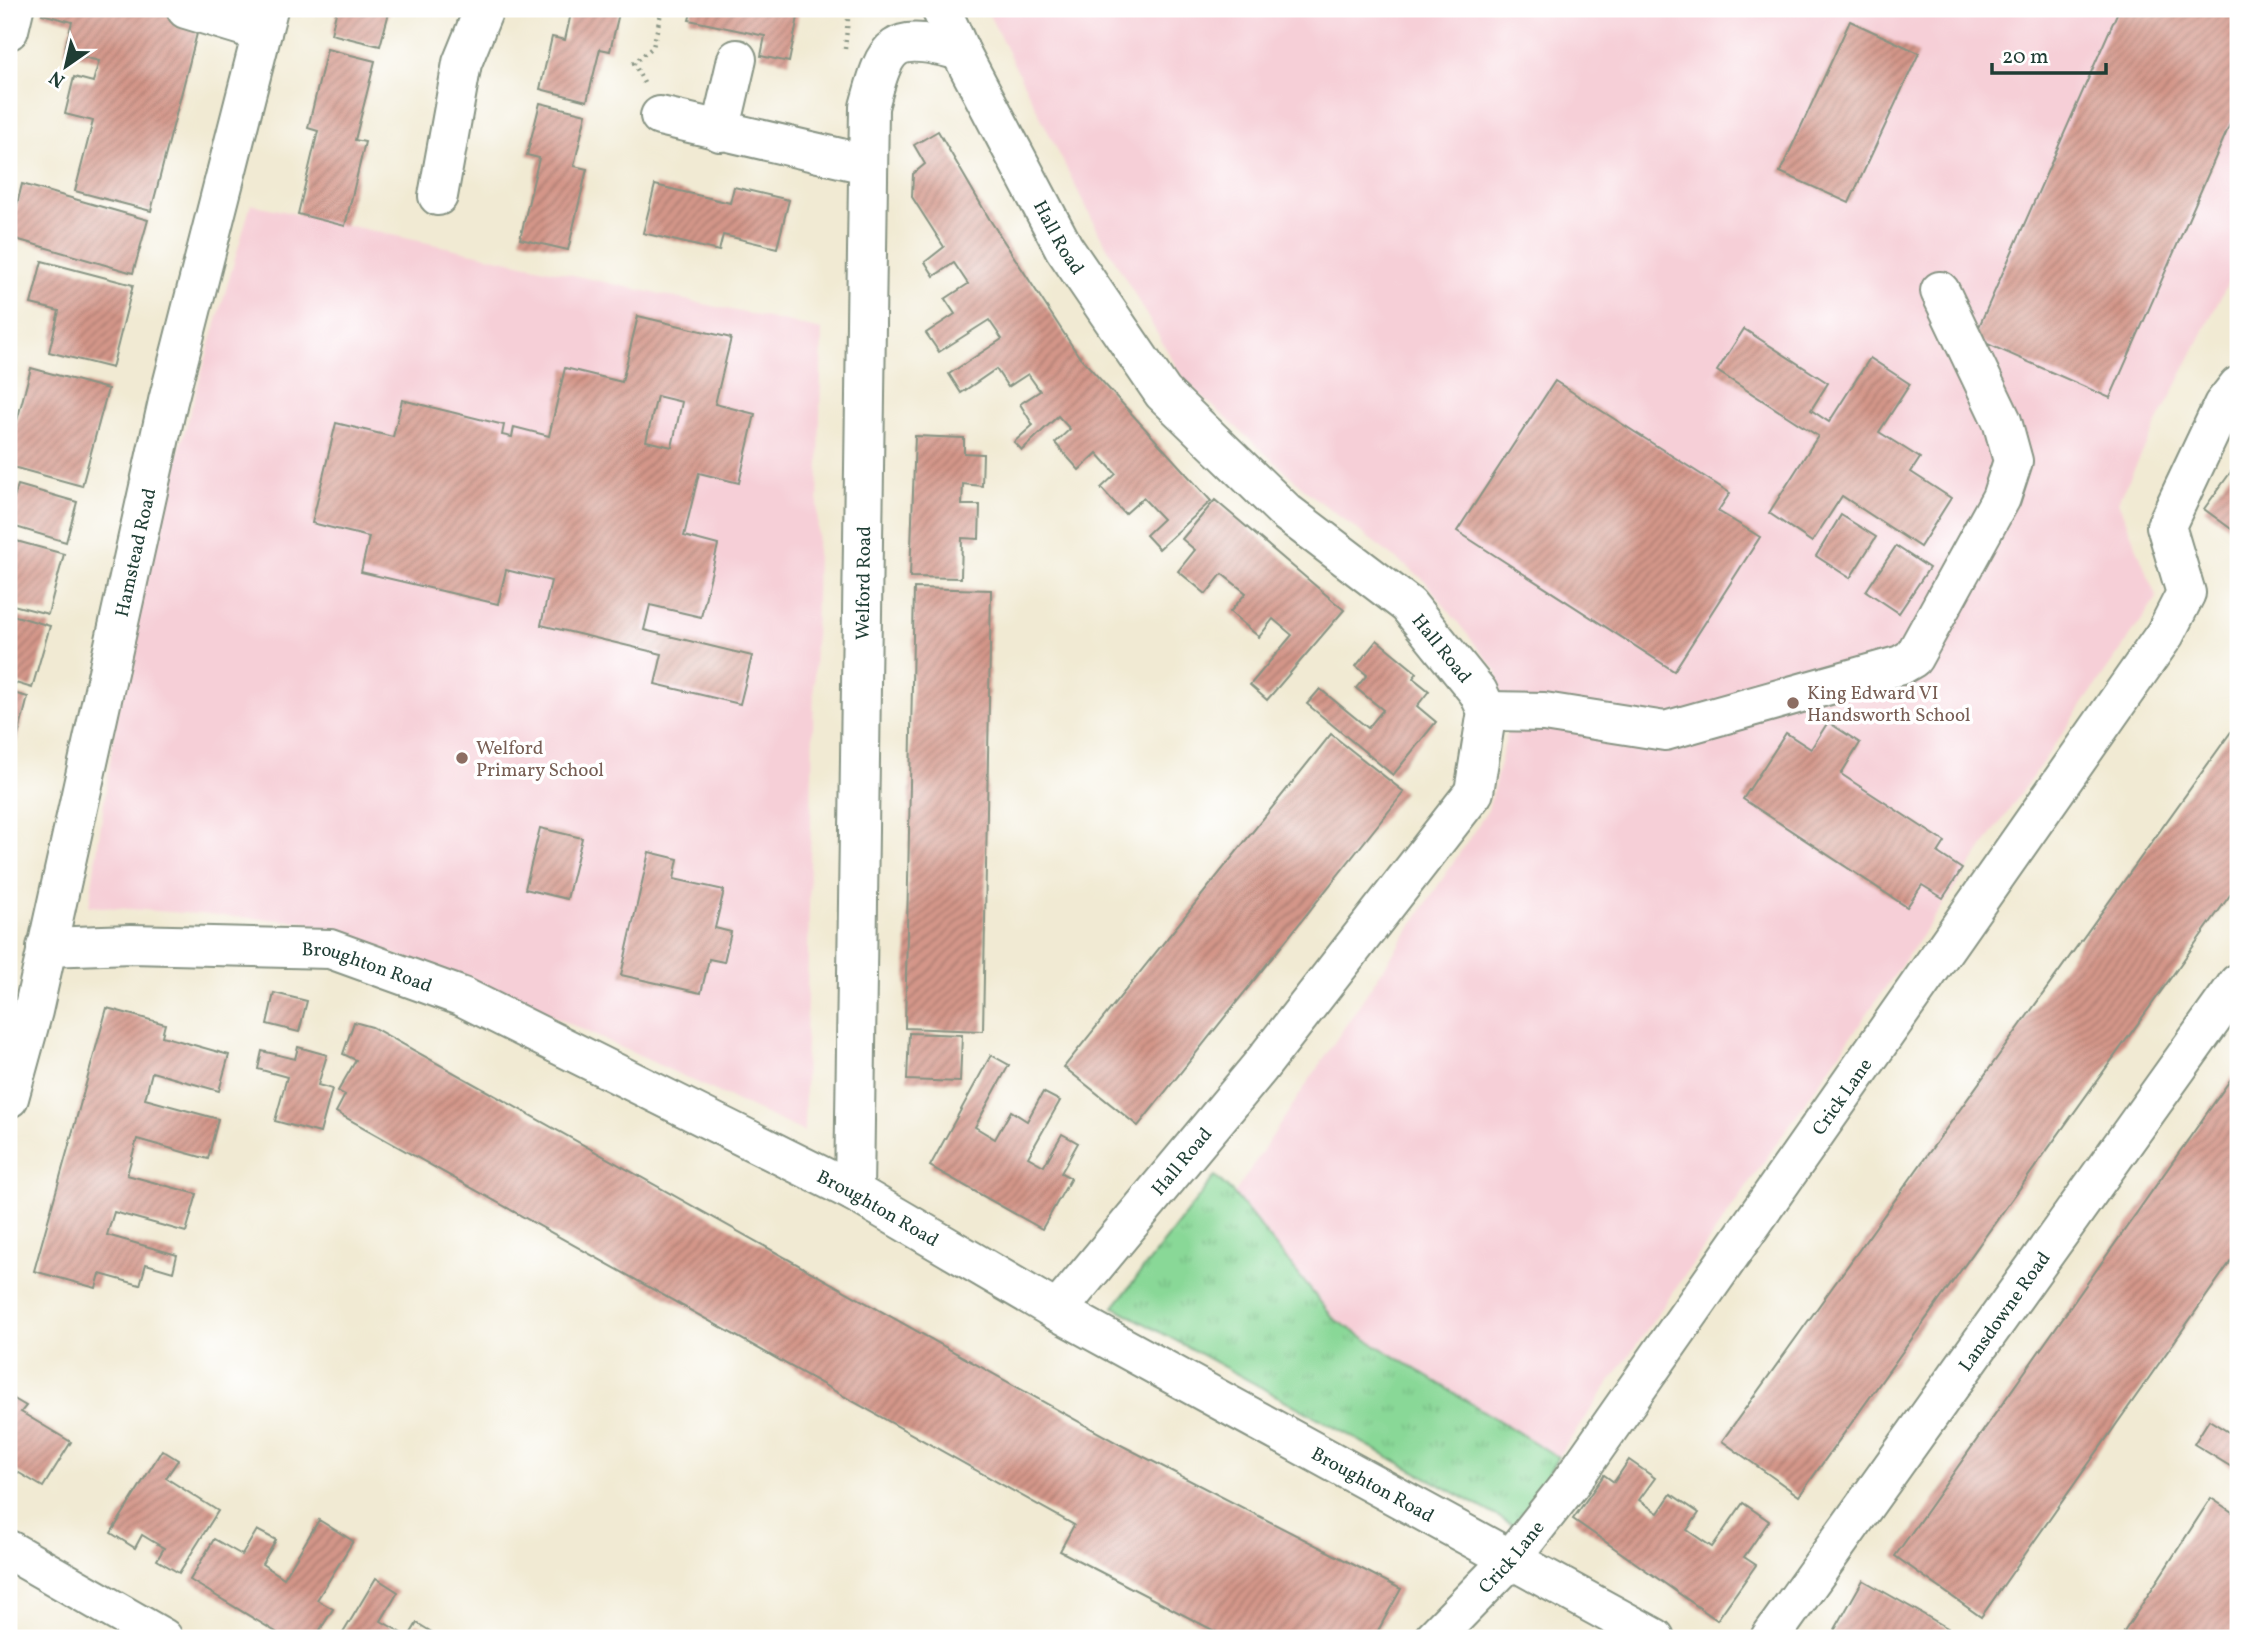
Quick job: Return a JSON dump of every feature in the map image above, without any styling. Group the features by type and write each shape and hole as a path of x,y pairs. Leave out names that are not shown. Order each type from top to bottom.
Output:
{"street":[{"path":"9,30 14,9"},
{"path":"186,9 265,20"},
{"path":"438,196 462,63 484,9"},
{"name":"Hall Road","path":"941,9 960,51 1064,248 1163,393 1286,512 1408,605 1478,692 1487,711 1474,792 1259,1068 1057,1311"},
{"name":"Hamstead Road","path":"9,1098 33,1011 168,401 265,20"},
{"name":"Welford Road","path":"854,1192 866,164 869,107 881,61 898,44 923,41 960,51"},
{"path":"720,132 737,59"},
{"path":"660,116 866,164"},
{"path":"1487,711 1544,712 1665,732 1901,665 1913,658 2001,498 2013,461 2002,421 1940,291"},
{"name":"Crick Lane","path":"1434,1638 1509,1561 1577,1473 2165,634 2186,593 2166,526 2223,405 2238,386"},
{"name":"Broughton Road","path":"47,947 131,944 330,949 463,997 854,1192 1057,1311 1509,1561 1655,1638"},
{"name":"Lansdowne Road","path":"1770,1638 2238,983"},
{"path":"9,1550 163,1638"}],"path":[{"path":"660,116 634,63 653,47 662,9"}],"shaded area":[{"name":"King Edward VI Handsworth School","path":"986,9 2238,9 2238,263 2118,501 2157,598 1558,1457 1334,1319 1234,1194 1488,810 1507,735 1497,672 1424,580 1310,494 1184,380 1099,233"},
{"name":"Welford Primary School","path":"251,204 822,330 804,1132 503,993 304,922 89,906 132,611"}],"green space":[{"path":"1215,1176 1234,1194 1334,1319 1558,1457 1517,1527 1114,1307"}],"building":[{"path":"43,9 150,9 200,22 151,211 75,191 93,121 65,114 74,77 93,82 99,61 64,52 72,22 42,14"},
{"path":"337,9 390,9 380,46 331,34"},
{"path":"572,9 620,9 610,51 600,49 587,101 540,89 552,37 565,40"},
{"path":"692,9 783,9 799,12 789,62 761,56 765,36 689,20"},
{"path":"2119,9 2238,9 2238,106 2110,398 1974,338"},
{"path":"1850,21 1919,53 1849,203 1780,172"},
{"path":"327,49 375,61 355,140 365,142 345,226 298,214 318,131 308,128"},
{"path":"540,103 586,114 574,166 587,169 568,250 520,239 539,158 527,155"},
{"path":"938,131 990,220 1078,355 1211,501 1159,549 1146,535 1163,519 1143,498 1125,514 1101,488 1116,474 1097,453 1079,470 1055,443 1070,429 1058,416 1022,450 1014,442 1033,425 1020,404 1040,391 1028,374 1008,387 996,369 961,393 949,374 1002,339 989,320 939,352 926,333 955,314 945,299 968,284 954,263 934,276 925,262 944,247 912,197 913,174 925,164 914,145"},
{"path":"22,184 148,220 133,273 9,237"},
{"path":"655,185 730,203 734,187 789,200 777,248 723,235 719,251 643,233"},
{"path":"42,261 133,285 112,368 49,352 59,311 31,304"},
{"path":"638,316 731,338 715,404 755,414 739,483 699,473 684,536 718,545 701,617 650,605 644,630 752,656 740,704 655,684 662,654 541,625 551,581 506,570 498,604 361,572 369,537 312,523 336,423 393,437 402,400 504,425 502,435 512,437 514,427 549,436 565,368 622,382","holes":["657,396 682,402 672,447 646,441"]},
{"path":"1744,329 1828,383 1811,410 1829,422 1870,358 1910,384 1879,432 1920,458 1911,472 1951,498 1920,547 1842,496 1812,542 1769,513 1818,436 1717,371"},
{"path":"31,368 108,389 82,486 9,466 9,451"},
{"path":"1555,381 1730,493 1718,511 1760,537 1674,671 1457,531"},
{"path":"915,436 964,438 964,453 983,454 982,486 963,484 962,505 980,505 979,539 962,538 961,578 910,577"},
{"path":"2238,462 2238,534 2204,509"},
{"path":"18,485 77,502 66,542 9,525 9,496 14,498"},
{"path":"1215,500 1344,610 1267,700 1250,685 1292,635 1273,619 1259,637 1230,612 1246,593 1222,574 1206,594 1178,571 1195,550 1182,539"},
{"path":"1841,515 1876,537 1850,578 1816,556"},
{"path":"9,539 64,554 48,614 9,604"},
{"path":"1896,546 1929,568 1899,613 1866,591"},
{"path":"914,588 991,590 983,1031 905,1028"},
{"path":"9,614 50,626 32,688 9,681"},
{"path":"1377,640 1417,673 1413,678 1429,691 1417,706 1436,722 1393,775 1307,704 1320,689 1368,728 1383,710 1356,688 1367,675 1356,666"},
{"path":"9,692 28,697 10,767 9,766"},
{"path":"1828,722 1860,743 1841,774 1945,842 1938,853 1962,869 1943,898 1922,885 1907,907 1743,799 1786,733 1811,749"},
{"path":"2238,722 2238,884 1799,1496 1722,1441"},
{"path":"1331,734 1404,792 1138,1126 1064,1067"},
{"path":"540,828 582,838 567,899 525,889"},
{"path":"649,852 678,859 674,879 724,890 715,928 731,932 724,962 709,959 701,993 621,975"},
{"path":"274,993 307,1001 299,1032 267,1024"},
{"path":"107,1008 165,1024 162,1036 229,1055 219,1091 152,1072 145,1099 218,1119 208,1159 137,1139 127,1175 197,1194 186,1232 114,1212 107,1235 177,1255 173,1272 146,1264 140,1285 100,1274 96,1288 34,1271"},
{"path":"354,1022 372,1027 1119,1444 1401,1589 1374,1638 1228,1638 1060,1551 1074,1525 336,1112 345,1095 338,1091 356,1060 343,1054"},
{"path":"909,1033 962,1035 960,1082 907,1080"},
{"path":"298,1047 327,1055 318,1085 332,1089 320,1133 275,1121 287,1077 258,1069 262,1051 295,1059"},
{"path":"991,1055 1009,1065 975,1127 995,1139 1011,1111 1027,1121 1043,1092 1060,1101 1028,1157 1044,1166 1062,1134 1078,1143 1061,1173 1071,1178 1042,1229 930,1166"},
{"path":"2238,1069 2238,1251 1981,1617 1895,1556"},
{"path":"9,1396 26,1406 21,1412 71,1442 43,1487 9,1467"},
{"path":"2209,1420 2238,1438 2238,1471 2194,1444"},
{"path":"162,1450 178,1460 166,1478 218,1511 179,1573 157,1560 164,1548 142,1535 135,1548 111,1533"},
{"path":"1629,1460 1655,1478 1639,1500 1658,1513 1671,1494 1699,1513 1687,1530 1712,1547 1743,1503 1769,1521 1744,1557 1756,1565 1717,1620 1573,1519 1604,1475 1614,1482"},
{"path":"2211,1498 2238,1516 2238,1623 2228,1638 2134,1638 2124,1632"},
{"path":"319,1520 353,1541 317,1600 333,1609 315,1638 286,1638 190,1580 214,1539 242,1555 257,1530 276,1540 262,1564 284,1578"},
{"path":"376,1578 398,1592 381,1621 402,1633 398,1638 340,1638"},
{"path":"1863,1580 1965,1638 1830,1638"},
{"path":"417,1623 435,1634 433,1638 408,1638"}],"place":[{"name":"King Edward VI Handsworth School","path":"1793,703"},
{"name":"Welford Primary School","path":"462,758"}]}
